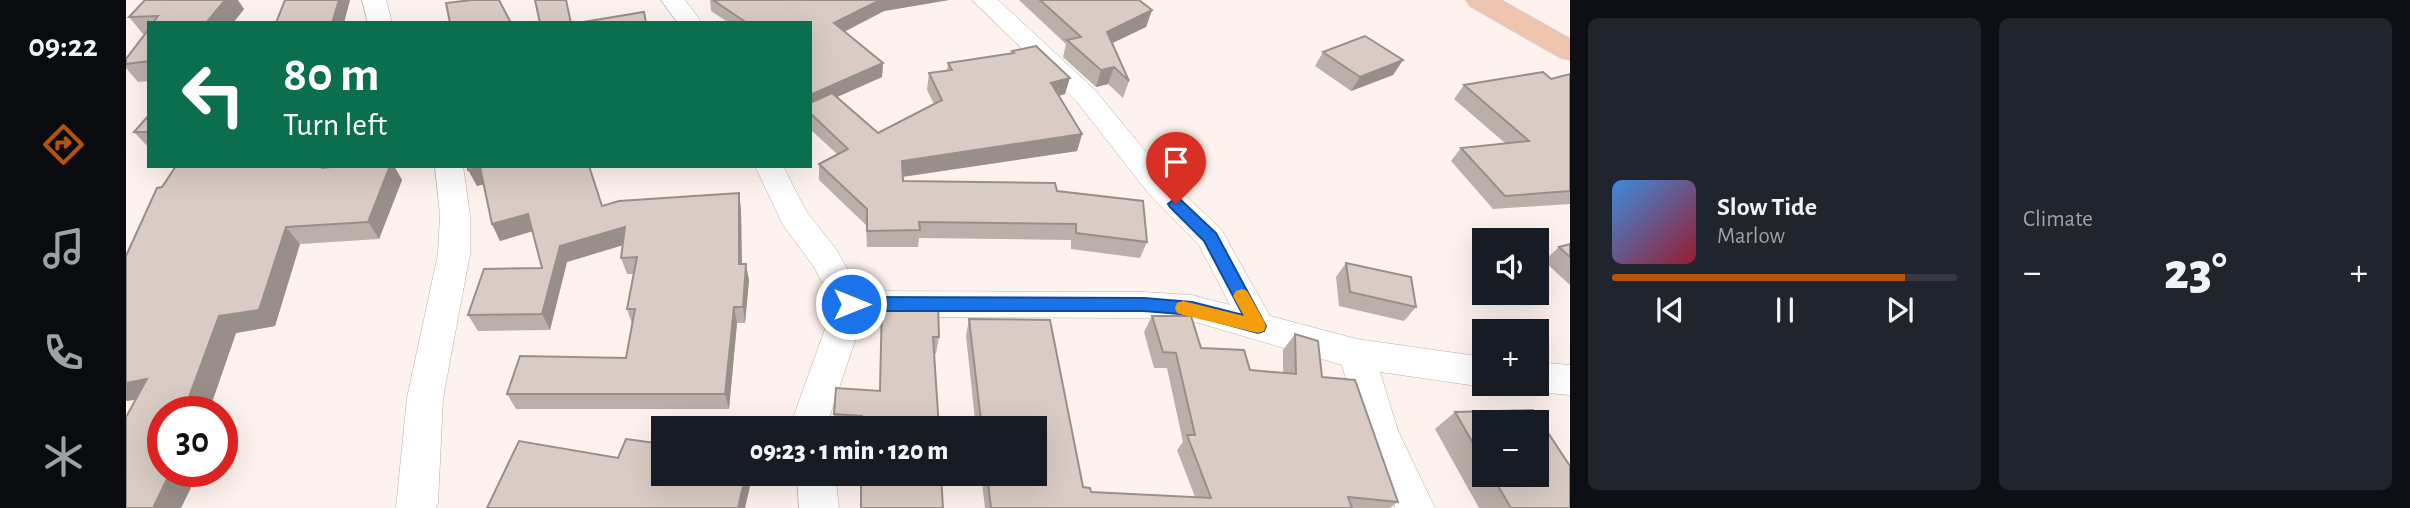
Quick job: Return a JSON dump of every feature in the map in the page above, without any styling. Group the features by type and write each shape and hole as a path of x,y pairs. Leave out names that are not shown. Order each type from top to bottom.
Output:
{"main road":[{"path":"1480,0 1570,51"}],"street":[{"path":"374,0 379,21"},
{"path":"673,0 689,21"},
{"path":"984,0 1010,21 1086,96 1159,187 1210,237 1258,326"},
{"path":"416,508 425,398 454,254 455,215 449,168"},
{"path":"770,168 794,217 825,258 851,304 812,416"},
{"path":"851,304 1144,305 1192,308 1357,354 1472,370"},
{"path":"1357,354 1380,433 1415,508"},
{"path":"1549,378 1570,380"},
{"path":"817,486 819,508"}],"building":[{"path":"145,0 225,0 208,21 154,21 158,16 129,17"},
{"path":"285,0 339,0 333,21 277,21"},
{"path":"499,0 510,21 450,21 446,3"},
{"path":"535,0 566,0 571,21 540,21"},
{"path":"713,0 880,0 834,23 883,63 812,94 812,21 744,21"},
{"path":"1040,0 1139,0 1152,10 1107,32 1129,81 1114,67 1101,70 1067,40 1081,37"},
{"path":"644,12 646,21 589,21"},
{"path":"147,32 147,61 126,64 126,59"},
{"path":"1365,36 1403,60 1360,77 1323,52"},
{"path":"1036,46 1070,78 1051,83 1082,134 902,161 903,181 1055,183 1057,191 1143,201 1147,242 1076,233 1076,224 919,222 920,230 867,231 867,209 819,164 848,149 812,115 812,102 832,93 878,133 942,100 929,73 952,70 948,63 1014,53 1012,51"},
{"path":"1543,72 1551,79 1570,74 1570,191 1505,196 1461,148 1529,141 1464,85"},
{"path":"147,117 147,132 134,132"},
{"path":"175,168 389,168 368,222 286,227 259,310 219,316 189,396 147,396 147,487 163,487 153,508 126,508 126,417 147,379 126,383 126,256 157,188 162,187"},
{"path":"480,168 590,168 602,206 619,201 739,193 739,264 746,264 743,307 734,307 725,394 507,394 520,356 626,358 635,309 627,309 637,257 621,258 625,227 560,246 542,314 468,315 484,269 542,268 528,214 492,224"},
{"path":"1570,244 1570,257 1559,247"},
{"path":"1346,263 1411,277 1416,307 1350,292"},
{"path":"882,302 938,304 939,337 933,337 938,416 834,414 836,388 880,391"},
{"path":"1152,316 1191,316 1201,348 1244,350 1250,370 1296,374 1295,334 1318,341 1322,377 1355,380 1398,502 1348,497 1352,508 991,508 988,486 1047,486 1047,416 980,416 969,319 1050,320 1083,487 1090,488 1091,492 1211,498 1187,435 1195,435 1176,353 1163,352"},
{"path":"1455,412 1472,412 1472,441"},
{"path":"1549,434 1570,466 1570,508 1511,508 1499,487 1549,487"},
{"path":"626,439 651,442 651,486 743,486 738,508 487,508 519,441 618,458"},
{"path":"861,486 942,486 943,508 861,508"}],"slow traffic":[{"path":"1183,308 1192,308 1258,326 1242,296"}],"route":[{"path":"851,304 1144,305 1192,308 1258,326 1210,237 1176,204"}]}
